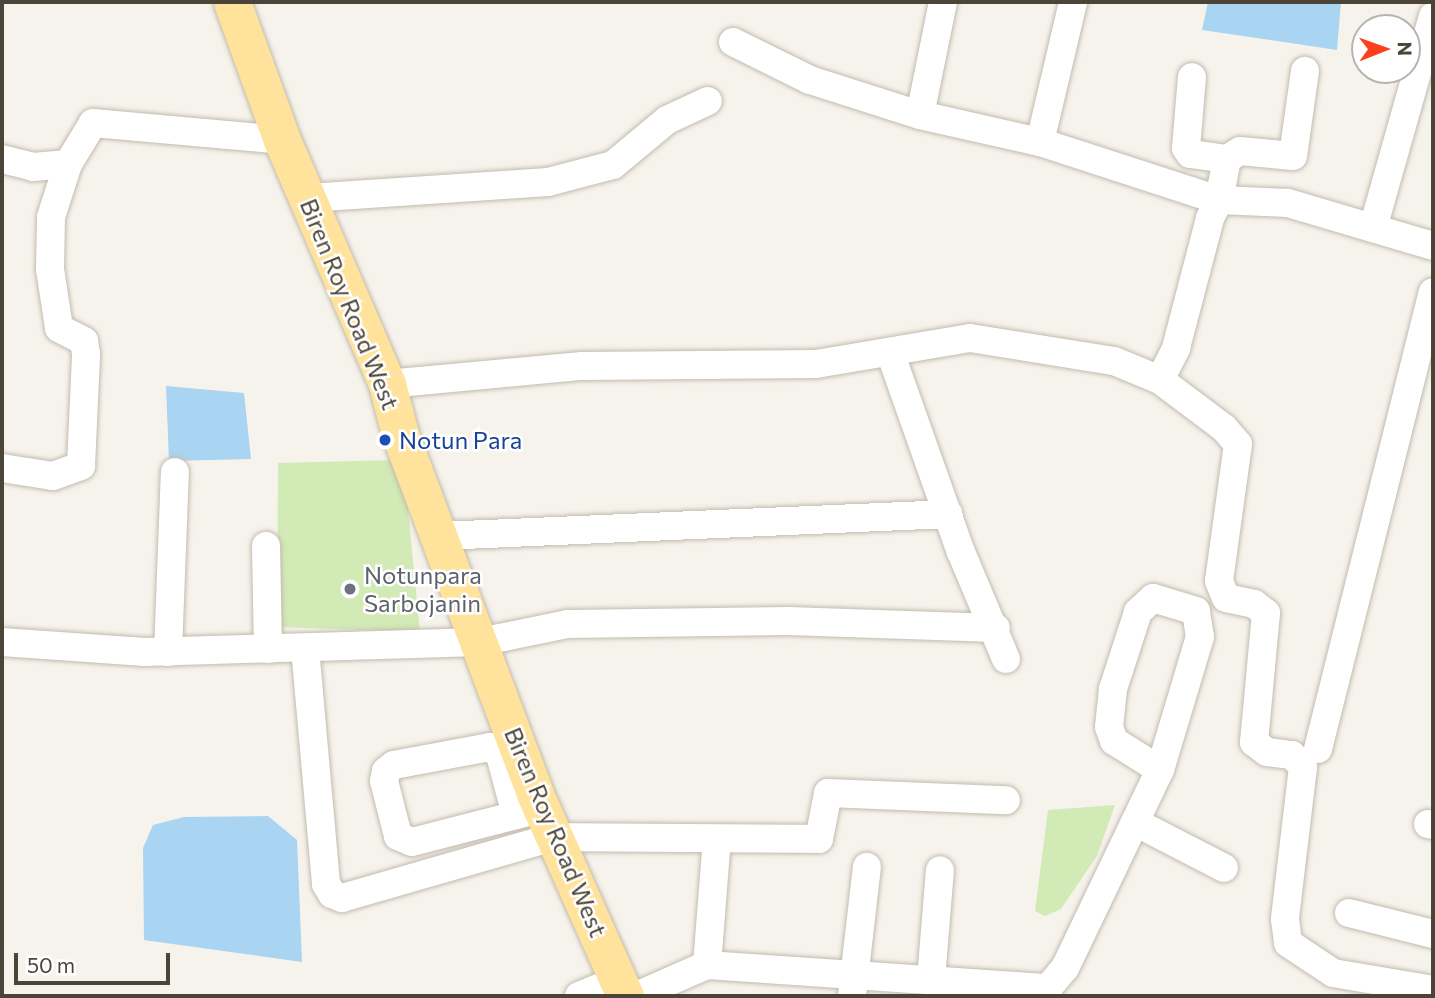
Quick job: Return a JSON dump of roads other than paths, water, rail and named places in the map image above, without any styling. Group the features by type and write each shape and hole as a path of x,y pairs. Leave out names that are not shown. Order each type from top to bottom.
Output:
{"main road":[{"name":"Biren Roy Road West","path":"232,2 282,140 387,384 400,434 480,642 537,820 627,991"}],"street":[{"path":"920,115 943,2"},
{"path":"1040,142 1073,2"},
{"path":"1373,228 1433,16"},
{"path":"733,43 810,80 920,115 1040,142 1219,200 1288,203 1433,246"},
{"path":"1192,76 1186,148 1190,154 1227,159 1240,151 1293,156 1305,71"},
{"path":"308,198 548,182 613,165 667,120 708,101"},
{"path":"2,468 52,476 81,466 86,354 84,341 58,328 50,269 51,217 68,164 93,123 282,140"},
{"path":"2,159 33,167 68,164"},
{"path":"1160,380 1177,348 1210,218 1219,200 1227,159"},
{"path":"1318,749 1433,292"},
{"path":"387,384 582,366 816,364 970,338 1114,361 1160,380 1238,444 1217,565 1219,581 1226,598 1254,604 1266,613 1254,743 1267,752 1292,755 1303,767 1285,919 1289,943 1333,973 1433,990"},
{"path":"890,352 1006,659"},
{"path":"168,652 175,472"},
{"path":"440,536 949,514"},
{"path":"266,546 268,649"},
{"path":"579,996 627,991 707,965 853,985 931,979 983,989 1048,988 1057,981 1160,770 1200,638 1196,611 1153,598 1138,612 1113,689 1109,727 1114,741 1160,770"},
{"path":"2,642 168,652 480,642 568,624 788,621 996,628"},
{"path":"305,648 326,884 332,894 358,897 537,820"},
{"path":"537,820 500,755 490,747 394,765 386,771 384,781 398,836 412,842 537,820 819,839 828,793 1006,800"},
{"path":"1135,822 1224,868"},
{"path":"707,965 716,851"},
{"path":"853,985 867,867"},
{"path":"931,979 940,870"},
{"path":"1349,913 1433,934"}],"water":[{"path":"1208,2 1341,2 1337,50 1202,30"},
{"path":"166,386 244,393 251,459 169,461"},
{"path":"268,816 297,840 302,962 144,940 143,848 153,825 184,817"}],"place":[{"name":"Notun Para","path":"385,440"},
{"name":"Notunpara Sarbojanin","path":"350,589"}]}
